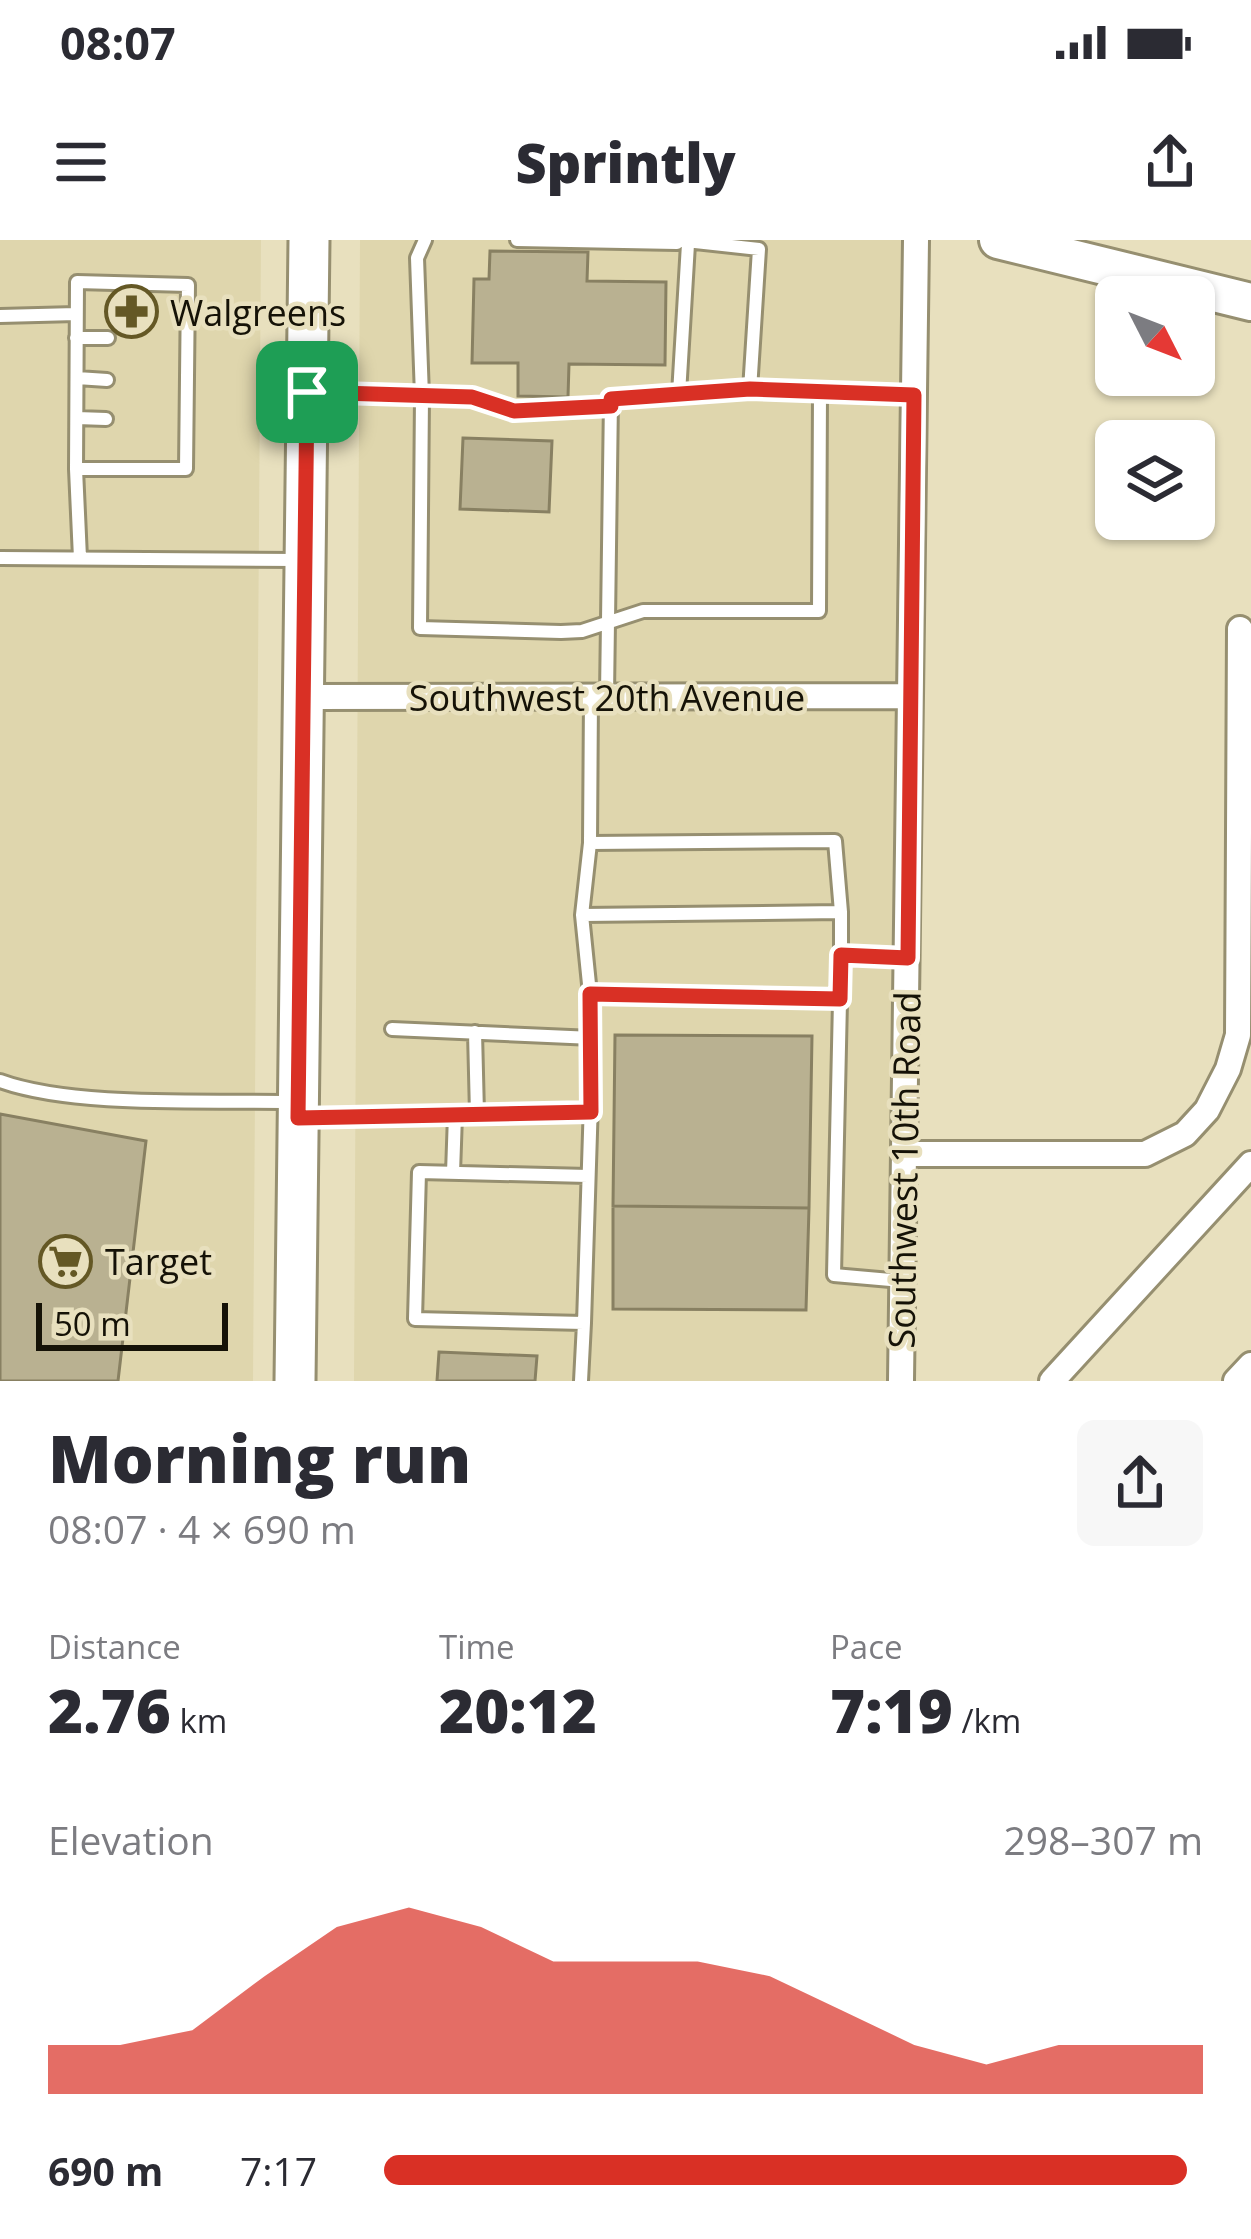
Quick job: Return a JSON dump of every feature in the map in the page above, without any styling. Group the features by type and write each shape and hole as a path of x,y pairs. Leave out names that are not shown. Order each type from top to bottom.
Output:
{"main road":[{"path":"295,1381 309,240"},
{"path":"998,240 1251,302"}],"street":[{"name":"Southwest 10th Road","path":"901,1381 916,240"},
{"path":"905,1154 1145,1154 1184,1134 1207,1110 1228,1069 1238,1035 1240,629"},
{"name":"Southwest 20th Avenue","path":"303,697 910,696"},
{"path":"1052,1381 1251,1164"},
{"path":"1236,1381 1251,1365"}],"lane":[{"path":"425,240 417,258 422,395 419,628 561,632 582,631 643,611 819,611 820,392"},
{"path":"517,240 681,242 759,249 750,389"},
{"path":"679,394 681,242"},
{"path":"76,469 186,469 187,421 180,383 188,285 76,282 76,469 80,558"},
{"path":"0,316 76,314"},
{"path":"76,338 108,338"},
{"path":"171,338 187,338"},
{"path":"76,378 107,380"},
{"path":"581,1381 593,1039 581,915 608,622 611,399 750,389 914,395"},
{"path":"307,392 472,397 514,411 611,406"},
{"path":"76,418 106,419"},
{"path":"171,421 187,421"},
{"path":"0,558 305,560"},
{"path":"590,843 836,841 841,955 834,1275 903,1281"},
{"path":"581,915 841,912"},
{"path":"841,955 908,958"},
{"path":"590,994 840,999"},
{"path":"392,1029 593,1039"},
{"path":"475,1033 477,1114"},
{"path":"0,1081 18,1088 83,1096 298,1110 455,1115 591,1112"},
{"path":"453,1173 455,1115"},
{"path":"584,1323 415,1319 419,1172 588,1176"}],"shaded area":[{"path":"0,240 261,240 253,1381 0,1381"},
{"path":"360,240 903,240 894,1381 354,1381"}],"building":[{"path":"490,251 588,252 587,281 666,282 665,365 569,364 568,397 518,396 518,363 472,363 474,279 489,279"},
{"path":"463,438 552,441 549,512 460,509"},
{"path":"615,1035 812,1036 809,1208 613,1206"},
{"name":"Target","path":"0,1114 146,1141 118,1381 0,1381"},
{"path":"613,1206 809,1208 806,1310 613,1309"},
{"path":"439,1352 537,1356 535,1381 437,1381"}],"place":[{"name":"Walgreens","path":"131,312"},
{"name":"Target","path":"66,1261"}],"route":[{"path":"750,389 914,395 908,958 841,955 840,999 590,994 591,1112 298,1118 307,392 472,397 514,411 611,406 611,399 750,389"}]}
